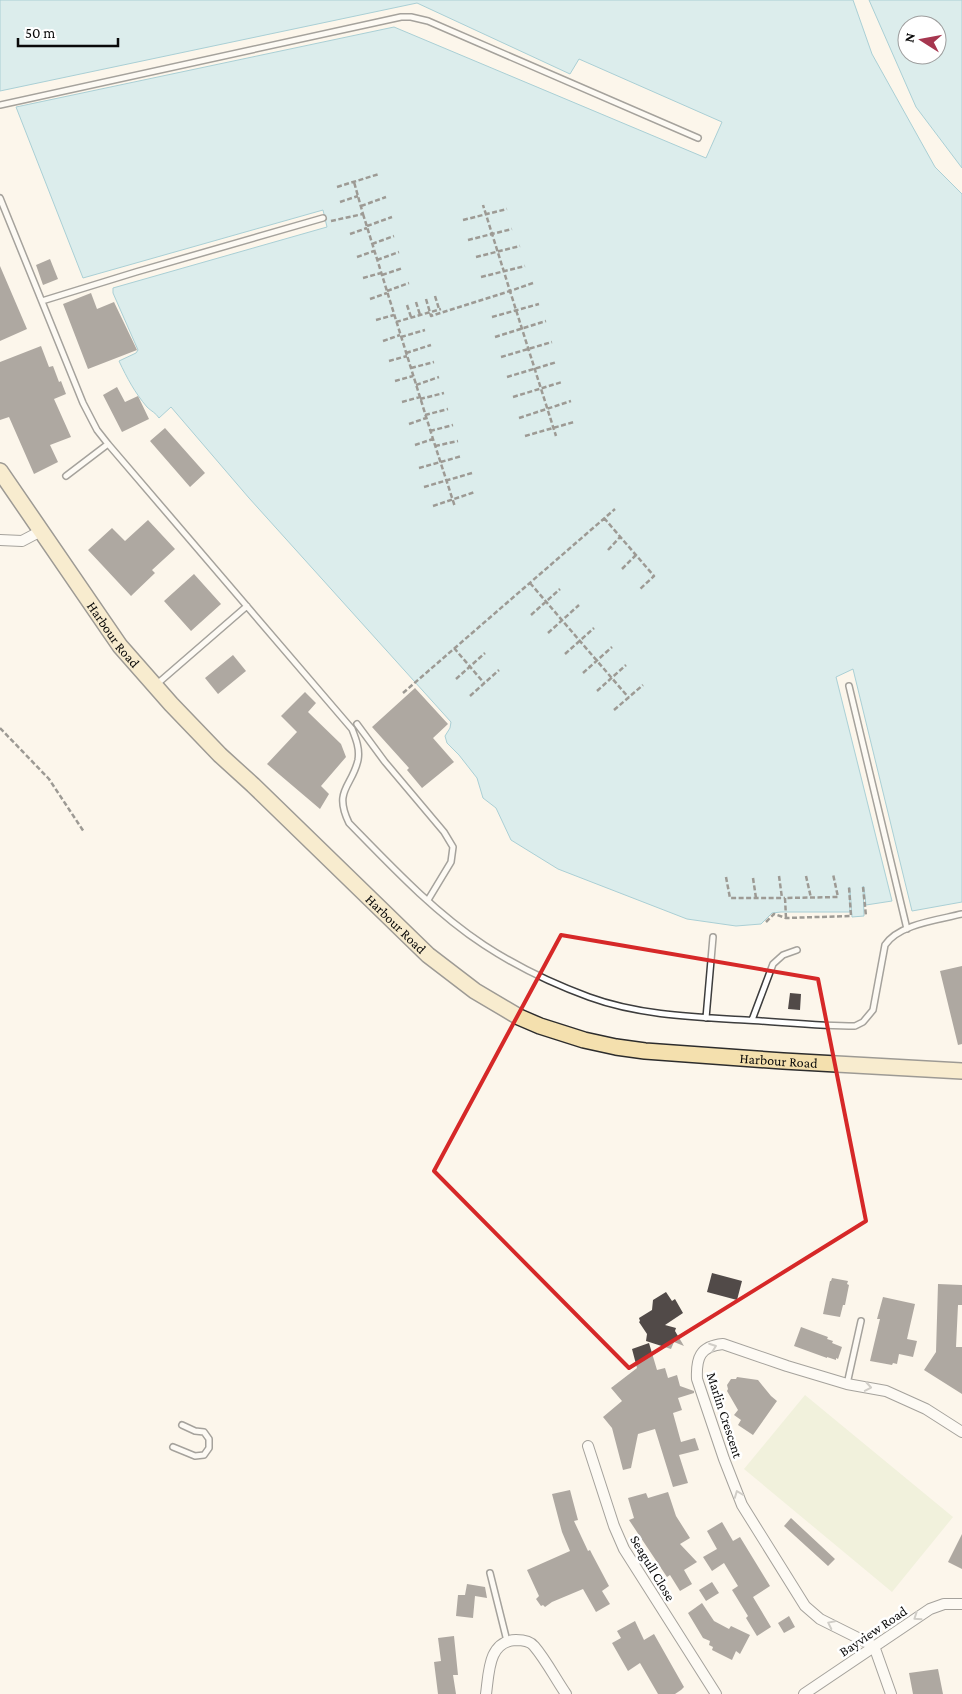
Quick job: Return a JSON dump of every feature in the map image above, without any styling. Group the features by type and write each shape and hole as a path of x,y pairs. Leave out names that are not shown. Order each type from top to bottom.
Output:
{"street":[{"name":"Harbour Road","path":"0,471 120,646 154,686 220,755 428,955 475,991 540,1026 575,1038 626,1049 962,1071"},
{"path":"0,540 22,541 41,531"},
{"name":"Marlin Crescent","path":"874,1646 820,1619 805,1606 742,1505 697,1379 696,1367 701,1353 712,1345 723,1344 847,1384 886,1391 926,1409 962,1432"},
{"name":"Seagull Close","path":"588,1446 614,1526 624,1549 716,1694"},
{"name":"Bayview Road","path":"804,1694 930,1609 944,1604 962,1604"},
{"path":"486,1694 492,1657 496,1650 507,1641 522,1640 533,1644 566,1694"},
{"path":"874,1646 891,1694"}],"lane":[{"path":"0,105 401,17 411,17 428,21 698,138"},
{"path":"0,198 88,415 97,430 352,729 359,750 358,760 344,789 345,815 349,824 451,921 484,945 558,985 590,998 647,1011 706,1018 855,1026 864,1022 873,1010 885,945 890,938 898,932 962,914"},
{"path":"0,216 6,214"},
{"path":"42,301 323,218"},
{"path":"66,476 108,444"},
{"path":"154,686 247,606"},
{"path":"849,686 907,929"},
{"path":"357,724 385,762 444,832 453,847 451,862 428,900"},
{"path":"706,1018 713,937"},
{"path":"752,1020 773,964 783,956 797,950"},
{"path":"847,1384 861,1321"},
{"path":"173,1447 195,1456 204,1454 210,1448 209,1439 204,1432 195,1431 182,1425"},
{"path":"490,1573 507,1641"}],"path":[{"path":"337,187 379,174"},
{"path":"354,182 396,322 456,507"},
{"path":"340,202 358,196"},
{"path":"361,206 386,197"},
{"path":"483,205 556,436"},
{"path":"463,220 507,209"},
{"path":"329,222 363,214"},
{"path":"350,234 392,217"},
{"path":"468,240 512,228"},
{"path":"372,244 394,236"},
{"path":"476,257 520,246"},
{"path":"356,256 374,251"},
{"path":"377,260 399,252"},
{"path":"480,278 525,266"},
{"path":"363,278 404,268"},
{"path":"370,299 409,283"},
{"path":"426,299 431,316 533,283"},
{"path":"396,322 440,309 435,296"},
{"path":"416,302 420,315"},
{"path":"492,317 539,304"},
{"path":"407,305 411,318"},
{"path":"376,320 394,314"},
{"path":"496,337 546,321"},
{"path":"383,340 425,330"},
{"path":"502,357 552,342"},
{"path":"389,361 431,345"},
{"path":"411,368 434,362"},
{"path":"507,377 557,362"},
{"path":"395,382 414,376"},
{"path":"416,385 439,378"},
{"path":"513,397 562,382"},
{"path":"402,402 444,393"},
{"path":"519,418 571,401"},
{"path":"408,424 448,409"},
{"path":"525,436 574,422"},
{"path":"430,430 453,425"},
{"path":"415,445 433,439"},
{"path":"435,446 458,441"},
{"path":"418,468 462,456"},
{"path":"424,487 472,473"},
{"path":"433,506 475,492"},
{"path":"403,693 614,509"},
{"path":"604,518 654,576 639,590"},
{"path":"608,550 620,537"},
{"path":"622,569 636,555"},
{"path":"530,582 629,698"},
{"path":"531,615 560,589"},
{"path":"548,633 579,606"},
{"path":"565,654 594,628"},
{"path":"583,673 612,647"},
{"path":"454,648 484,683"},
{"path":"456,679 486,653"},
{"path":"597,691 626,665"},
{"path":"470,696 499,670"},
{"path":"614,710 643,684"},
{"path":"0,728 49,779 84,832"},
{"path":"726,877 730,898 838,897 833,874"},
{"path":"779,876 786,918"},
{"path":"806,876 810,898"},
{"path":"753,878 756,898"},
{"path":"766,922 774,914 786,918 851,916 850,887"},
{"path":"863,887 866,916"}],"highlighted area":[{"path":"561,935 818,979 866,1221 629,1368 434,1171"}],"green space":[{"path":"805,1395 953,1517 892,1592 744,1469"}],"water":[{"path":"0,0 853,0 872,54 935,167 962,194 962,902 912,911 853,669 836,677 892,901 866,905 863,886 864,916 852,917 849,887 850,912 772,913 761,924 736,926 687,919 558,869 511,840 496,808 483,798 477,778 447,743 445,736 451,722 249,498 171,407 159,418 147,407 119,361 136,353 138,350 113,293 113,288 327,227 323,210 83,278 16,107 394,27 706,158 722,122 579,59 570,74 417,3 0,91"},
{"path":"869,0 962,0 962,168 916,107 898,65 947,65 947,15 897,15 897,64"}],"building":[{"path":"50,259 58,279 43,285 36,265"},
{"path":"0,266 27,329 0,341"},
{"path":"91,293 97,309 114,302 137,350 88,369 63,304"},
{"path":"41,346 49,367 53,366 66,394 54,399 71,437 50,445 58,462 34,474 9,417 0,420 0,362"},
{"path":"117,387 125,402 138,396 149,419 122,432 103,395"},
{"path":"165,428 205,473 190,487 150,441"},
{"path":"148,520 175,549 152,570 155,573 131,596 88,550 112,528 125,541"},
{"path":"194,574 221,604 191,631 164,601"},
{"path":"233,655 246,671 218,694 205,678"},
{"path":"415,688 448,724 433,738 454,762 422,788 407,770 409,768 372,727"},
{"path":"305,692 316,703 308,712 341,744 346,757 321,786 329,794 320,809 267,764 297,732 281,716"},
{"path":"962,966 962,1044 958,1045 940,971"},
{"path":"790,993 801,994 800,1010 788,1009"},
{"path":"712,1273 742,1281 737,1300 707,1292"},
{"path":"832,1278 848,1281 847,1284 849,1285 845,1305 843,1305 840,1317 823,1314"},
{"path":"938,1284 962,1285 962,1305 958,1305 956,1347 962,1347 962,1394 924,1370 936,1352"},
{"path":"666,1292 672,1301 675,1299 683,1313 665,1325 676,1328 675,1331 684,1346 674,1342 671,1349 646,1341 647,1334 639,1322 639,1318 652,1310 653,1300"},
{"path":"883,1297 915,1304 907,1339 917,1341 913,1357 899,1354 897,1364 893,1363 892,1365 870,1361 880,1319 877,1319"},
{"path":"801,1327 828,1337 827,1339 833,1341 832,1343 842,1347 838,1359 827,1358 794,1346"},
{"path":"649,1343 657,1370 665,1368 668,1378 677,1375 680,1386 694,1391 694,1393 678,1398 682,1410 673,1413 681,1442 695,1438 699,1450 679,1455 688,1483 673,1487 655,1429 638,1434 631,1468 623,1470 612,1428 603,1417 622,1401 611,1388 637,1368 632,1349"},
{"path":"737,1377 758,1380 777,1401 753,1435 738,1425 741,1420 734,1415 738,1410 727,1391 727,1385 731,1379 736,1379"},
{"path":"570,1490 578,1520 574,1521 588,1551 590,1550 609,1586 602,1591 610,1604 596,1612 583,1589 552,1602 545,1607 541,1606 536,1599 539,1596 527,1570 570,1551 562,1532 552,1494"},
{"path":"668,1492 676,1516 690,1538 680,1544 697,1562 684,1570 692,1584 680,1591 670,1575 667,1577 629,1520 634,1518 628,1498 646,1493 648,1498"},
{"path":"791,1518 835,1559 828,1566 784,1526"},
{"path":"722,1522 733,1541 740,1537 770,1586 753,1597 771,1627 757,1636 746,1618 748,1616 732,1590 738,1586 724,1563 712,1571 703,1557 717,1549 707,1531"},
{"path":"962,1534 962,1569 948,1562"},
{"path":"712,1582 719,1593 706,1601 699,1590"},
{"path":"467,1584 485,1587 487,1598 475,1596 473,1618 456,1616 458,1595 465,1595"},
{"path":"702,1603 714,1621 729,1629 731,1626 750,1635 740,1654 736,1651 732,1660 712,1650 713,1647 709,1645 710,1641 703,1638 688,1613"},
{"path":"789,1616 795,1627 784,1633 778,1623"},
{"path":"635,1621 644,1640 654,1634 684,1687 675,1694 658,1694 640,1663 628,1671 612,1643 621,1638 617,1631"},
{"path":"454,1636 458,1675 453,1675 456,1694 438,1694 434,1662 441,1661 438,1638"},
{"path":"938,1669 943,1694 913,1694 909,1673"}]}
